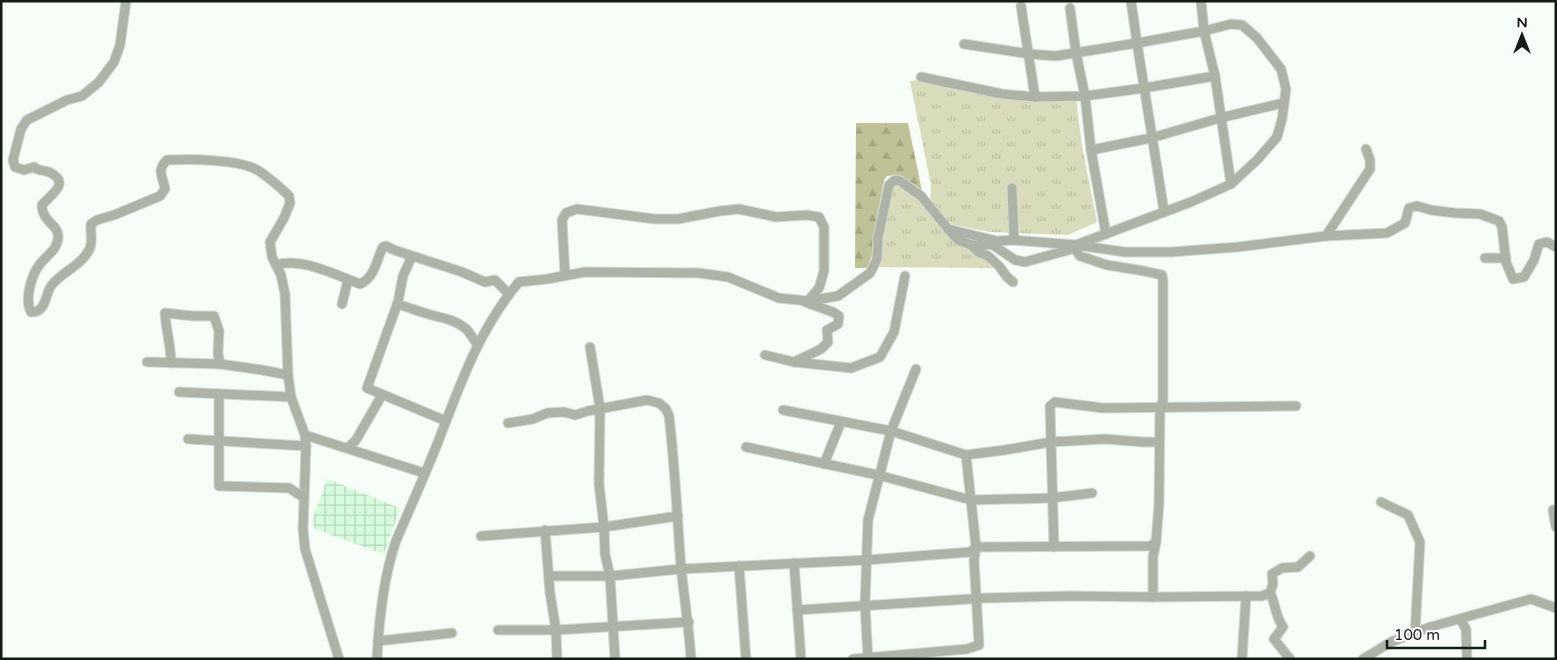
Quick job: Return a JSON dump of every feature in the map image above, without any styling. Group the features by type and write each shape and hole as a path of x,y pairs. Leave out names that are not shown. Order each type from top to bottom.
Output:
{"street":[{"path":"126,1 120,45 114,62 100,82 82,96 67,100 50,111 36,115 28,120 21,129 13,160 15,167 24,170 34,167 36,170 48,171 57,177 59,184 57,192 42,205 42,212 45,218 56,230 59,237 56,246 40,264 34,275 28,307 31,312 40,310 52,285 84,258 90,246 91,224 160,196 165,190 160,172 167,160 186,159 240,164 258,171 289,196 290,203 270,242 272,257 281,275 285,294 288,375 291,397 305,435 302,529 306,549 339,659"},
{"path":"1131,1 1151,138 1164,211"},
{"path":"1201,1 1204,31 1215,76 1230,184"},
{"path":"1021,6 1036,97"},
{"path":"1070,8 1106,234"},
{"path":"805,301 838,296 870,273 877,258 878,238 889,185 895,180 910,187 921,196 958,240 971,245 993,245 1015,260 1025,262 1075,247 1191,202 1230,184 1258,160 1277,137 1282,119 1286,89 1281,69 1257,38 1242,25 1231,24 1204,31 1056,56 964,44"},
{"path":"921,77 1002,94 1036,97 1085,96 1215,76"},
{"path":"1092,150 1151,138 1220,118 1283,104"},
{"path":"1326,236 1370,169 1370,160 1366,149"},
{"path":"1012,188 1014,240"},
{"path":"948,229 997,241 1014,240 1125,252 1171,252 1238,247 1326,236 1387,233 1405,223 1409,208 1417,206 1455,213 1480,214 1500,221 1506,258 1513,278 1524,278 1534,260 1539,244 1547,242 1556,247"},
{"path":"565,275 562,220 566,213 577,209 655,220 678,219 720,210 739,209 776,217 807,214 819,217 824,227 824,271 819,288 805,301"},
{"path":"971,245 978,252 988,256 999,266 1006,277 1013,282"},
{"path":"276,265 285,262 300,263 360,284 367,281 371,276 383,246 386,246 486,282 495,280 509,294"},
{"path":"1075,247 1080,256 1108,265 1144,270 1162,275 1164,338 1162,401 1160,407 1159,504 1153,557 1153,597"},
{"path":"412,256 403,276 397,304 367,388 446,421"},
{"path":"1485,258 1506,258"},
{"path":"376,659 381,607 391,556 463,374 477,344 509,294 519,282 585,272 699,273 728,277 779,298 805,301 834,312 839,316 838,324 827,330 828,342 822,349 794,362"},
{"path":"765,355 794,362 851,368 880,357 894,332 904,276"},
{"path":"342,304 348,280"},
{"path":"397,304 427,314 448,318 465,328 477,344"},
{"path":"171,363 171,348 166,333 165,313 214,316 219,331 218,353 220,364"},
{"path":"590,347 600,408 598,466 604,527 604,554 610,576 615,659"},
{"path":"148,362 220,364 288,375"},
{"path":"868,658 865,606 868,520 878,475 891,431 916,369"},
{"path":"179,392 291,397"},
{"path":"220,394 219,486 289,488 303,497"},
{"path":"348,448 356,440 382,395"},
{"path":"508,422 533,419 547,413 564,412 576,415 600,408 647,400 659,403 666,409 669,416 675,462 681,569 689,622 691,659"},
{"path":"1054,547 1050,406 1055,402 1103,408 1296,406"},
{"path":"783,410 891,431 966,455 1051,442 1105,439 1159,442"},
{"path":"824,464 841,422"},
{"path":"305,435 424,474"},
{"path":"188,439 306,446"},
{"path":"746,447 878,475 971,500 1052,498 1092,493"},
{"path":"853,659 967,649 979,645 974,560 976,547 966,455"},
{"path":"1381,502 1408,515 1420,542 1415,633"},
{"path":"1553,510 1556,527"},
{"path":"482,536 604,527 678,516"},
{"path":"545,530 556,630 557,659"},
{"path":"550,576 610,576 681,569 866,560 970,552 976,547 1150,546 1156,542"},
{"path":"1290,659 1274,639 1283,627 1277,618 1276,603 1270,593 1272,574 1282,568 1298,567 1310,556"},
{"path":"794,563 801,659"},
{"path":"739,566 746,659"},
{"path":"797,610 977,599 1069,596 1262,596 1270,593"},
{"path":"1242,659 1246,596"},
{"path":"1363,659 1391,642 1415,633 1530,599 1556,608"},
{"path":"1460,619 1466,629 1467,659"},
{"path":"498,630 556,630 689,622"},
{"path":"378,642 452,633"}],"shaded area":[{"path":"327,479 400,508 384,554 315,529 312,521"}],"green space":[{"path":"920,80 975,92 1076,98 1082,146 1097,222 1068,235 990,232 945,223 930,204 931,185 910,81"},
{"path":"856,123 908,123 923,196 899,175 887,176 884,180 872,256 867,268 855,268"},
{"path":"895,181 917,196 948,236 956,243 972,249 997,268 871,267 888,185"}]}
